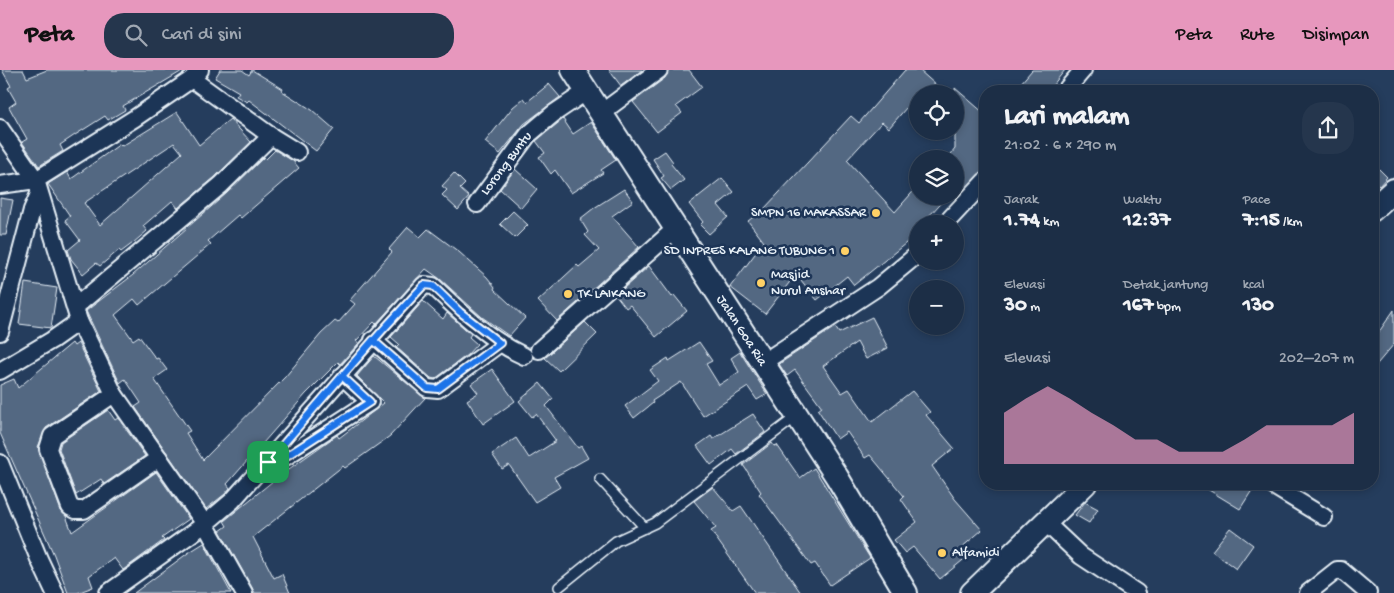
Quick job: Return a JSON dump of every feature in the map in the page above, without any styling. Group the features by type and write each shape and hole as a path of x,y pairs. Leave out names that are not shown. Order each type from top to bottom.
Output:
{"main road":[{"name":"Jalan Goa Ria","path":"573,70 797,416 906,593"},
{"path":"1379,204 1394,190"},
{"path":"972,593 1079,490"}],"street":[{"path":"601,113 659,70"},
{"path":"1070,85 1083,70"},
{"path":"0,332 38,187 85,151 196,75 271,136 297,152"},
{"name":"Lorong Buntu","path":"477,204 528,135 553,114 587,91"},
{"path":"0,128 38,187 77,314 114,394 205,524 244,593"},
{"path":"0,371 38,349 221,185 271,136"},
{"path":"0,185 38,187"},
{"path":"953,215 979,187"},
{"path":"108,593 205,524 232,501 373,340 424,285 433,286 460,312 500,343 531,353 676,229"},
{"path":"762,363 878,287 909,261"},
{"path":"373,340 427,388 433,390 438,389 500,343"},
{"path":"268,462 285,457 370,402 342,376"},
{"path":"114,394 52,436 49,442 48,449 70,507 76,510 84,510 159,458"},
{"path":"0,463 55,593"},
{"path":"1280,490 1324,517"},
{"path":"1046,523 1081,556 1137,593"},
{"path":"1308,593 1336,570 1341,570 1368,593"}],"lane":[{"path":"559,586 616,541 655,524 797,416"},
{"path":"600,479 645,528"}],"building":[{"path":"2,70 23,70 27,78 47,70 184,70 123,106 125,110 108,120 105,116 75,135 60,145 63,151 39,166 22,142 27,139 9,107 16,102 8,88 11,86"},
{"path":"220,70 242,70 249,75 252,70 283,89 282,91 312,110 334,129 316,151 249,100 247,102 236,96 239,92 215,78"},
{"path":"609,70 642,70 621,86"},
{"path":"669,70 689,70 702,87 676,106 682,113 657,132 633,102 665,78"},
{"path":"905,70 919,70 936,85 909,85 909,105 889,128 882,122 847,160 895,212 909,196 909,205 939,205 930,215 909,215 909,241 854,285 847,276 817,300 796,274 765,314 730,287 764,242 748,221 764,209 851,116 859,123"},
{"path":"1032,70 1065,70 1053,85 1019,85"},
{"path":"549,84 560,97 524,124 500,154 485,142 513,107 524,98 527,102"},
{"path":"964,96 979,109 979,175 964,190 964,150 954,150 955,140 964,140"},
{"path":"177,112 199,145 230,119 251,142 214,178 178,208 172,201 143,226 147,231 133,243 121,252 119,250 100,266 96,263 83,274 71,259 68,250 80,240 65,220 70,216 48,184 67,172 71,179 120,144 122,146","holes":["174,143 182,153 100,225 84,203"]},
{"path":"563,119 573,134 591,122 616,160 601,170 603,173 571,193 555,170 551,174 539,157 545,153 536,141"},
{"path":"275,150 293,161 299,168 241,218 238,215 208,241 211,244 139,305 134,299 115,315 133,340 139,336 167,370 154,379 190,431 186,433 203,460 285,377 321,334 335,321 338,323 355,304 350,300 392,252 389,249 408,227 420,237 428,229 459,252 487,277 495,287 494,289 525,318 509,336 482,317 440,279 426,269 376,324 374,322 356,341 359,343 340,364 338,362 306,394 227,484 230,488 225,494 206,509 135,407 141,403 125,379 120,383 86,311 133,275 227,193 264,157 266,159"},
{"path":"665,151 673,162 671,164 684,180 671,190 661,178 664,176 653,159"},
{"path":"515,169 537,189 521,208 500,189"},
{"path":"1379,169 1387,177 1379,186"},
{"path":"454,173 465,184 460,189 469,197 458,210 442,195 447,190 442,186"},
{"path":"722,178 734,192 718,205 728,217 709,234 700,225 703,222 689,204"},
{"path":"624,189 633,201 612,216 639,247 557,321 538,301 577,265 579,267 599,250 585,235 588,232 580,219"},
{"path":"0,198 13,200 6,235 0,235"},
{"path":"513,211 528,225 515,238 500,224"},
{"path":"649,266 672,297 674,295 687,311 656,337 630,305 626,308 616,295"},
{"path":"25,283 57,288 51,328 19,324"},
{"path":"423,301 443,319 447,313 471,334 469,337 477,344 467,355 435,379 431,378 396,347 399,344 391,337"},
{"path":"1394,310 1394,344 1379,362 1379,332"},
{"path":"872,317 888,348 866,359 857,342 823,366 842,393 849,389 872,422 912,391 930,412 926,415 954,448 932,466 955,499 982,530 961,548 968,556 940,579 913,547 905,553 894,540 917,522 901,499 904,496 870,455 865,458 847,432 837,439 818,410 822,407 795,370 787,376 779,364 835,327 839,333"},
{"name":"TK LAIKANG","path":"585,322 597,334 559,371 545,358"},
{"path":"699,342 712,361 706,364 719,385 739,372 731,358 740,352 767,394 757,400 748,387 703,416 681,382 652,401 653,403 634,418 625,406 658,381 650,370 668,358 669,361"},
{"path":"72,343 74,346 78,343 101,391 46,428 38,447 61,511 66,516 72,532 156,472 189,519 123,570 114,558 89,576 93,587 77,593 68,593 54,555 0,433 0,385 14,379 18,388"},
{"path":"374,356 425,398 390,436 345,468 343,466 253,537 274,578 282,574 290,593 255,593 220,531 227,526 224,521 279,476 337,435 339,438 384,403 357,376"},
{"path":"492,369 515,401 483,424 467,400 478,393 471,384"},
{"path":"540,383 553,399 546,406 578,448 581,446 588,458 554,477 560,487 535,502 509,465 502,469 492,454 516,438 529,458 556,441 536,414 532,417 519,401"},
{"path":"108,410 115,420 118,418 145,456 104,484 101,479 76,495 59,449 61,442"},
{"path":"753,414 765,432 736,454 732,449 711,465 697,446 711,436 713,439"},
{"path":"772,443 774,446 777,445 800,478 814,468 870,558 830,585 815,563 811,565 759,494 761,492 743,465"},
{"path":"713,487 733,511 741,506 801,593 755,593 711,531 716,528 694,501"},
{"path":"1209,490 1252,490 1240,509"},
{"path":"1085,502 1098,509 1089,523 1075,515"},
{"path":"1230,528 1253,545 1236,569 1212,551"},
{"path":"204,543 231,593 134,593 188,553"}],"place":[{"name":"SMPN 16 MAKASSAR","path":"876,213"},
{"name":"SD INPRES KALANG TUBUNG 1","path":"845,251"},
{"name":"Masjid Nurul Anshar","path":"761,283"},
{"name":"TK LAIKANG","path":"568,294"},
{"name":"Alfamidi","path":"942,553"}],"route":[{"path":"268,462 285,457 370,402 370,400 342,376 373,340 382,330 424,285 433,286 460,312 500,343 438,389 433,390 427,388 373,340 268,462"}]}
